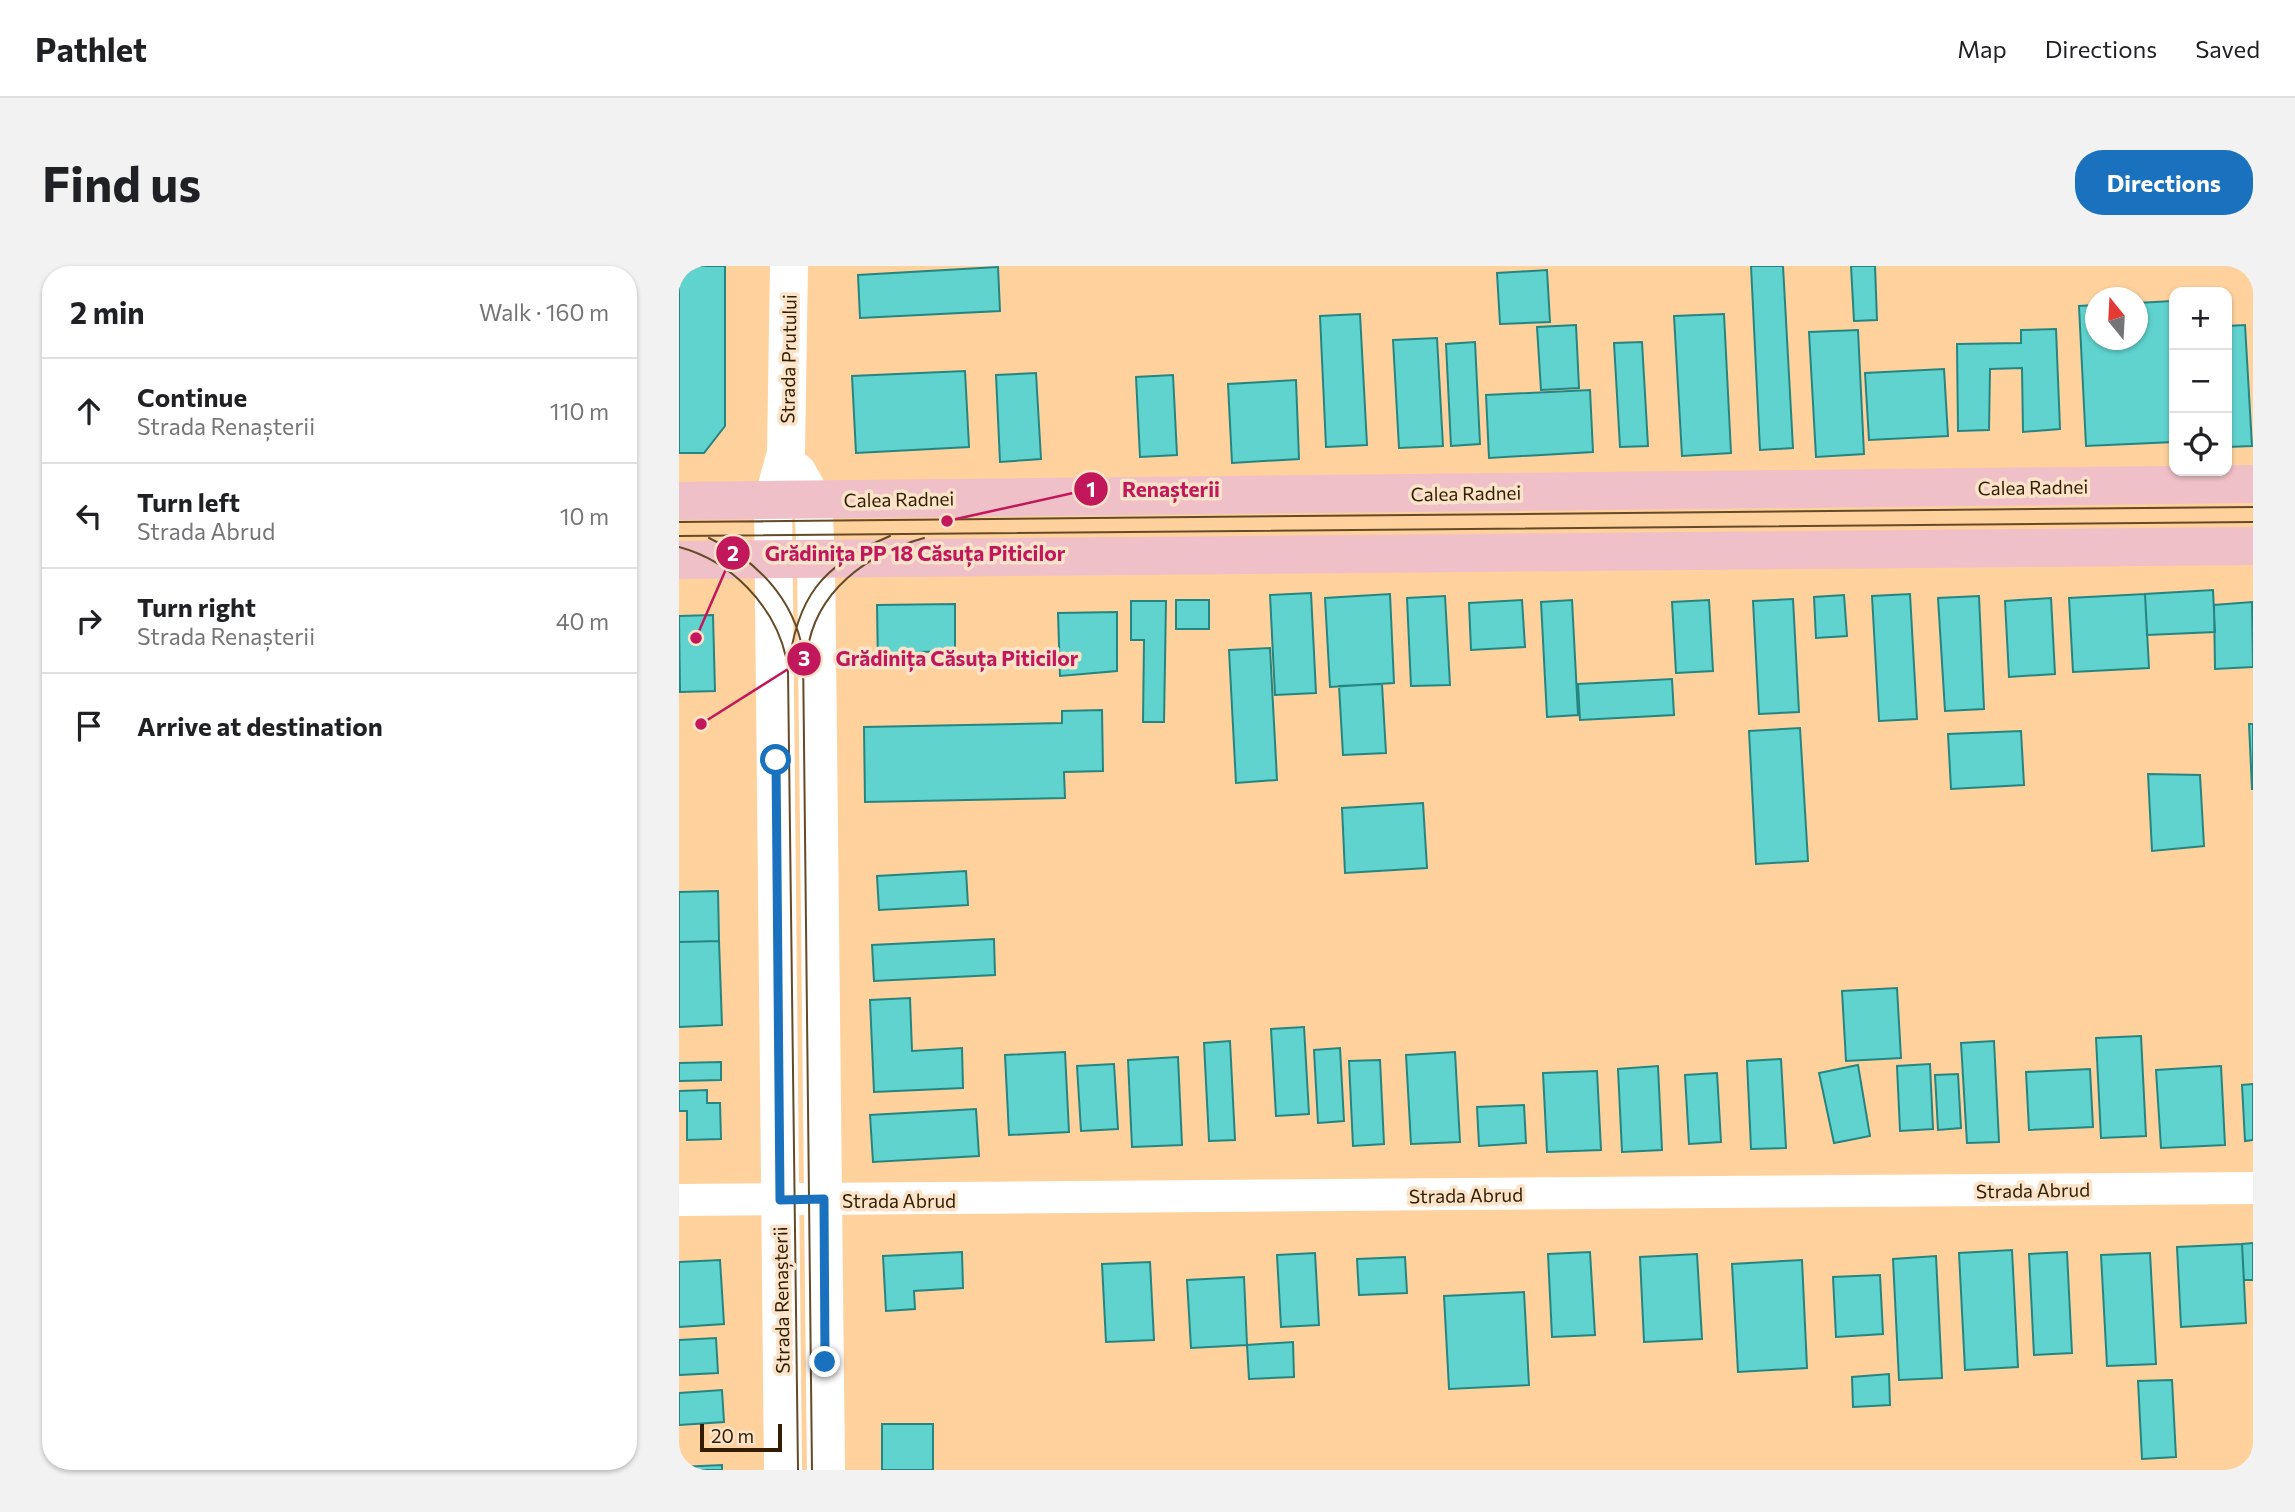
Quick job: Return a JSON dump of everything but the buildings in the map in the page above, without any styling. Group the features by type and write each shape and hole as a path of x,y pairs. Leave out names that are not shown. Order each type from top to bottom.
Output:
{"main road":[{"name":"Calea Radnei","path":"679,501 2253,484"},
{"path":"679,560 2253,546"}],"street":[{"name":"Strada Prutului","path":"773,500 786,453 789,266"},
{"path":"786,453 813,500 817,559 826,1470"},
{"name":"Strada Renașterii","path":"773,500 783,1470"},
{"name":"Strada Abrud","path":"679,1200 2253,1188"}],"tram line":[{"path":"679,522 2253,507"},
{"path":"679,536 2253,522"},
{"path":"798,1470 788,671 798,623 816,587 846,559 890,536"},
{"path":"709,538 743,558 771,583 791,615 803,652 812,1470"},
{"path":"807,653 812,631 821,611 847,578 883,554 924,538"},
{"path":"679,547 716,563 733,574 747,588 772,620 786,657"}],"place":[{"name":"Renașterii","path":"947,521"},
{"name":"Grădinița PP 18 Căsuța Piticilor","path":"696,638"},
{"name":"Grădinița Căsuța Piticilor","path":"701,724"}],"route":[{"path":"776,760 780,1200 824,1199 825,1362"}]}
